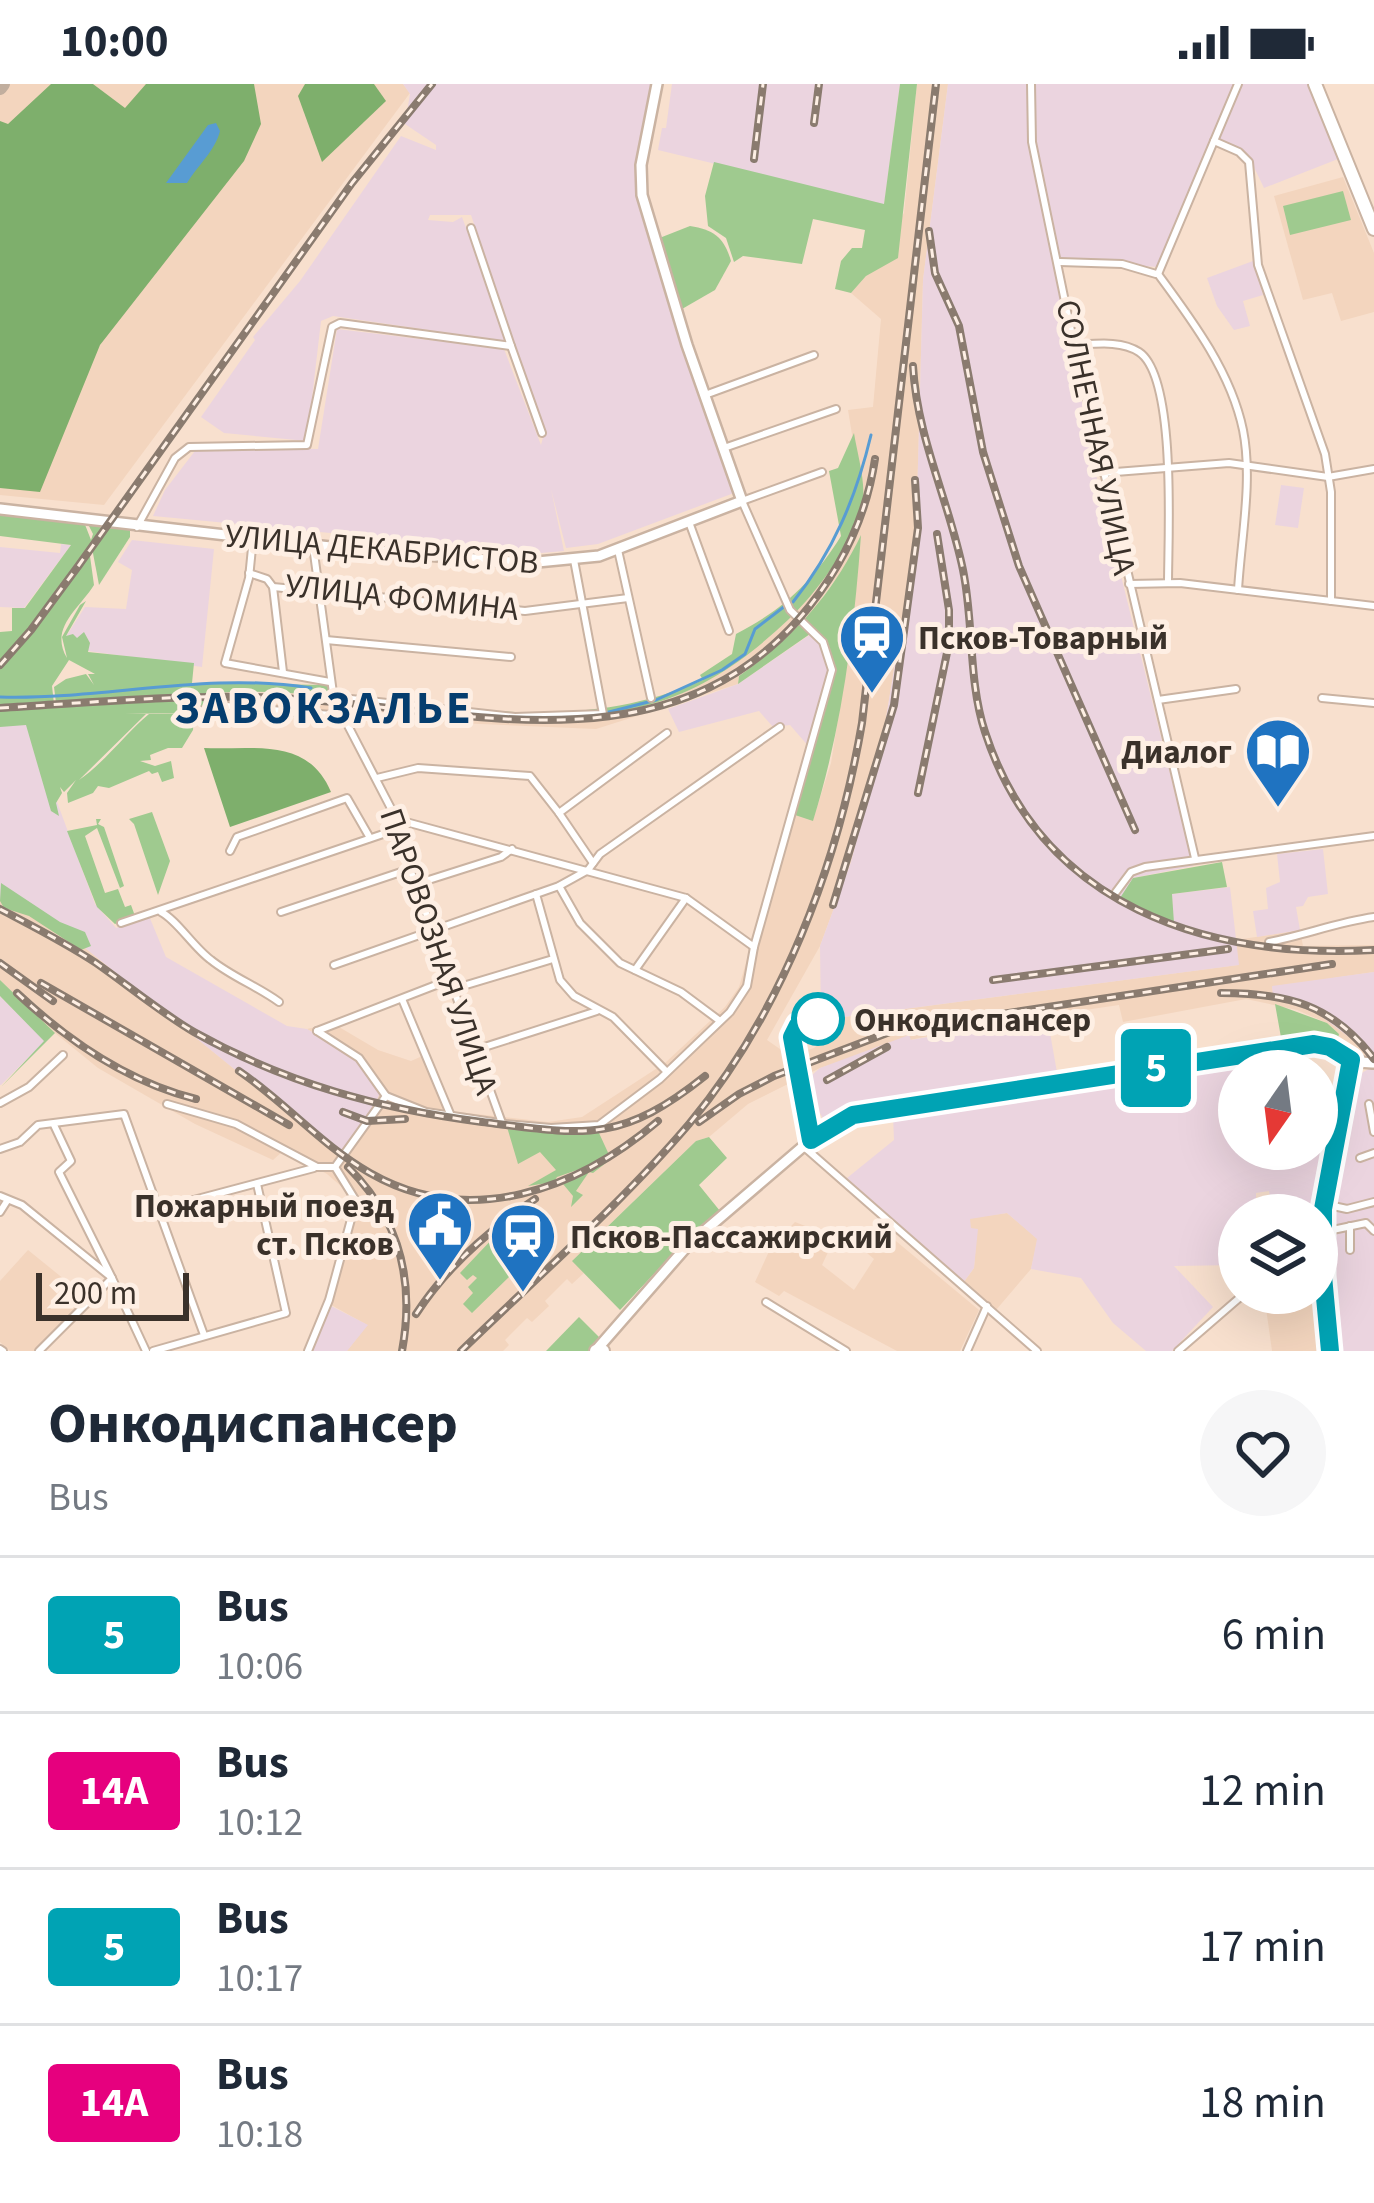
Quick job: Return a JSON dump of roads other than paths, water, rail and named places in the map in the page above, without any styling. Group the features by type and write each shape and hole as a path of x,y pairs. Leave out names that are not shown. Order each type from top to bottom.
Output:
{"main road":[{"path":"1316,84 1374,229"}],"street":[{"path":"553,959 402,999 317,1031 359,1058 386,1096 426,1112 551,1128 599,1125 667,1072 720,1021 747,986 832,670 823,643 790,610 742,501 642,194 641,165 657,84"},
{"name":"СОЛНЕЧНАЯ УЛИЦА","path":"1031,84 1032,142 1074,345 1195,858"},
{"path":"1157,274 1238,84"},
{"path":"1214,141 1249,162 1258,265 1321,442 1331,492 1331,601"},
{"path":"471,227 542,433"},
{"path":"1060,262 1122,263 1157,274 1203,338 1230,391 1243,430 1238,590"},
{"path":"137,527 175,458 188,447 307,445 332,327 340,323 511,346"},
{"path":"1074,345 1112,344 1135,349 1146,358 1164,404 1168,583"},
{"path":"705,395 814,355"},
{"path":"724,448 836,409"},
{"path":"1103,473 1229,463 1328,477 1374,469"},
{"name":"УЛИЦА ДЕКАБРИСТОВ","path":"0,509 314,545 510,562 574,560 618,550 822,472"},
{"path":"689,522 729,631"},
{"path":"254,538 225,663 330,682"},
{"path":"314,545 334,693 342,698 515,717 603,714 574,560"},
{"path":"618,550 651,698"},
{"name":"УЛИЦА ФОМИНА","path":"249,574 267,579 273,587 525,611 628,598"},
{"path":"1129,584 1168,583 1374,606"},
{"path":"273,587 283,672"},
{"path":"326,640 511,657"},
{"path":"1158,700 1236,689"},
{"path":"1322,698 1374,703"},
{"name":"ПАРОВОЗНАЯ УЛИЦА","path":"194,712 226,706 344,716 400,826 410,868 502,1123"},
{"path":"334,965 559,886 780,727"},
{"path":"559,813 667,733"},
{"path":"377,778 418,769 530,776 591,867"},
{"path":"230,851 237,838 347,798 370,838"},
{"path":"121,923 418,823 591,867 686,898 754,947"},
{"path":"1116,892 1131,872 1195,858 1374,835"},
{"path":"416,884 501,857 512,849"},
{"path":"281,912 410,868"},
{"path":"559,886 597,944 635,970 681,992 720,1021"},
{"path":"536,895 553,959 567,988 613,1018 667,1072"},
{"path":"635,970 686,898"},
{"path":"158,911 170,916 176,929 214,963 279,1003"},
{"path":"1269,942 1374,917"},
{"path":"402,999 451,1116"},
{"path":"475,1051 598,1010"},
{"path":"599,1350 688,1245 837,1121 1314,1044 1351,1060 1374,1063"},
{"path":"0,1103 29,1087 64,1055"},
{"path":"1326,1194 1351,1060"},
{"path":"335,1167 386,1096"},
{"path":"167,1104 236,1124 317,1167"},
{"path":"1369,1104 1374,1132"},
{"path":"0,1149 20,1142 38,1125 124,1114 203,1335"},
{"path":"53,1123 71,1161 59,1172 150,1351 286,1313 257,1184"},
{"path":"803,1146 1037,1351"},
{"path":"1360,1158 1374,1153"},
{"path":"156,1210 317,1167 335,1167"},
{"path":"308,1351 329,1300 356,1201 335,1167"},
{"path":"0,1212 4,1198 22,1205 112,1278"},
{"path":"1338,1207 1374,1202"},
{"path":"1338,1229 1366,1223 1374,1231"},
{"path":"1350,1226 1350,1250"},
{"path":"39,1351 112,1278"},
{"path":"766,1302 846,1351"},
{"path":"968,1351 986,1306"},
{"path":"1178,1351 1221,1314"},
{"path":"1325,1314 1330,1351"}],"water":[{"path":"216,123 218,138 187,183 166,183 208,125"}],"waterway":[{"path":"793,602 841,523 871,435"},
{"path":"605,713 656,700 722,670 745,654 755,629 785,606"},
{"path":"0,697 194,684 311,688"}],"railway":[{"path":"0,665 79,565 352,183 432,84"},
{"path":"754,159 763,84"},
{"path":"814,123 819,84"},
{"path":"461,1351 607,1212 689,1124 752,1034 778,986 821,883 862,723 936,84"},
{"path":"929,231 935,273 959,326 983,452 1019,566 1135,830"},
{"path":"913,366 927,444 963,570 985,732 1011,792 1046,841 1089,880 1138,910 1193,931 1251,944 1374,950"},
{"path":"0,708 254,697 541,720 611,716 678,700 741,670 813,602 857,524 875,459"},
{"path":"833,905 894,705 918,528 915,480"},
{"path":"918,793 949,643 949,610 937,534"},
{"path":"0,909 85,956 181,1024 228,1050 298,1079 370,1101 517,1127 575,1131 624,1124 649,1114 705,1076"},
{"path":"993,980 1228,949"},
{"path":"0,963 53,1001"},
{"path":"699,1122 774,1076 895,1030 1332,964"},
{"path":"41,983 289,1125"},
{"path":"17,993 100,1058 147,1082 196,1099"},
{"path":"1221,993 1306,1005 1342,1025 1374,1059"},
{"path":"827,1080 887,1047"},
{"path":"239,1071 370,1173 408,1190 446,1198 484,1200 558,1182 593,1166 658,1121"},
{"path":"343,1112 367,1121 405,1119"},
{"path":"348,1167 380,1207 399,1252 406,1300 402,1351"},
{"path":"416,1314 470,1250 535,1199"}],"place":[{"name":"Псков-Товарный","path":"872,696"},
{"name":"Диалог","path":"1278,810"},
{"name":"Онкодиспансер","path":"818,1019"},
{"name":"Пожарный поезд ст. Псков","path":"440,1283"},
{"name":"Псков-Пассажирский","path":"523,1295"}],"district":[{"name":"ЗАВОКЗАЛЬЕ","path":"324,707"}]}
